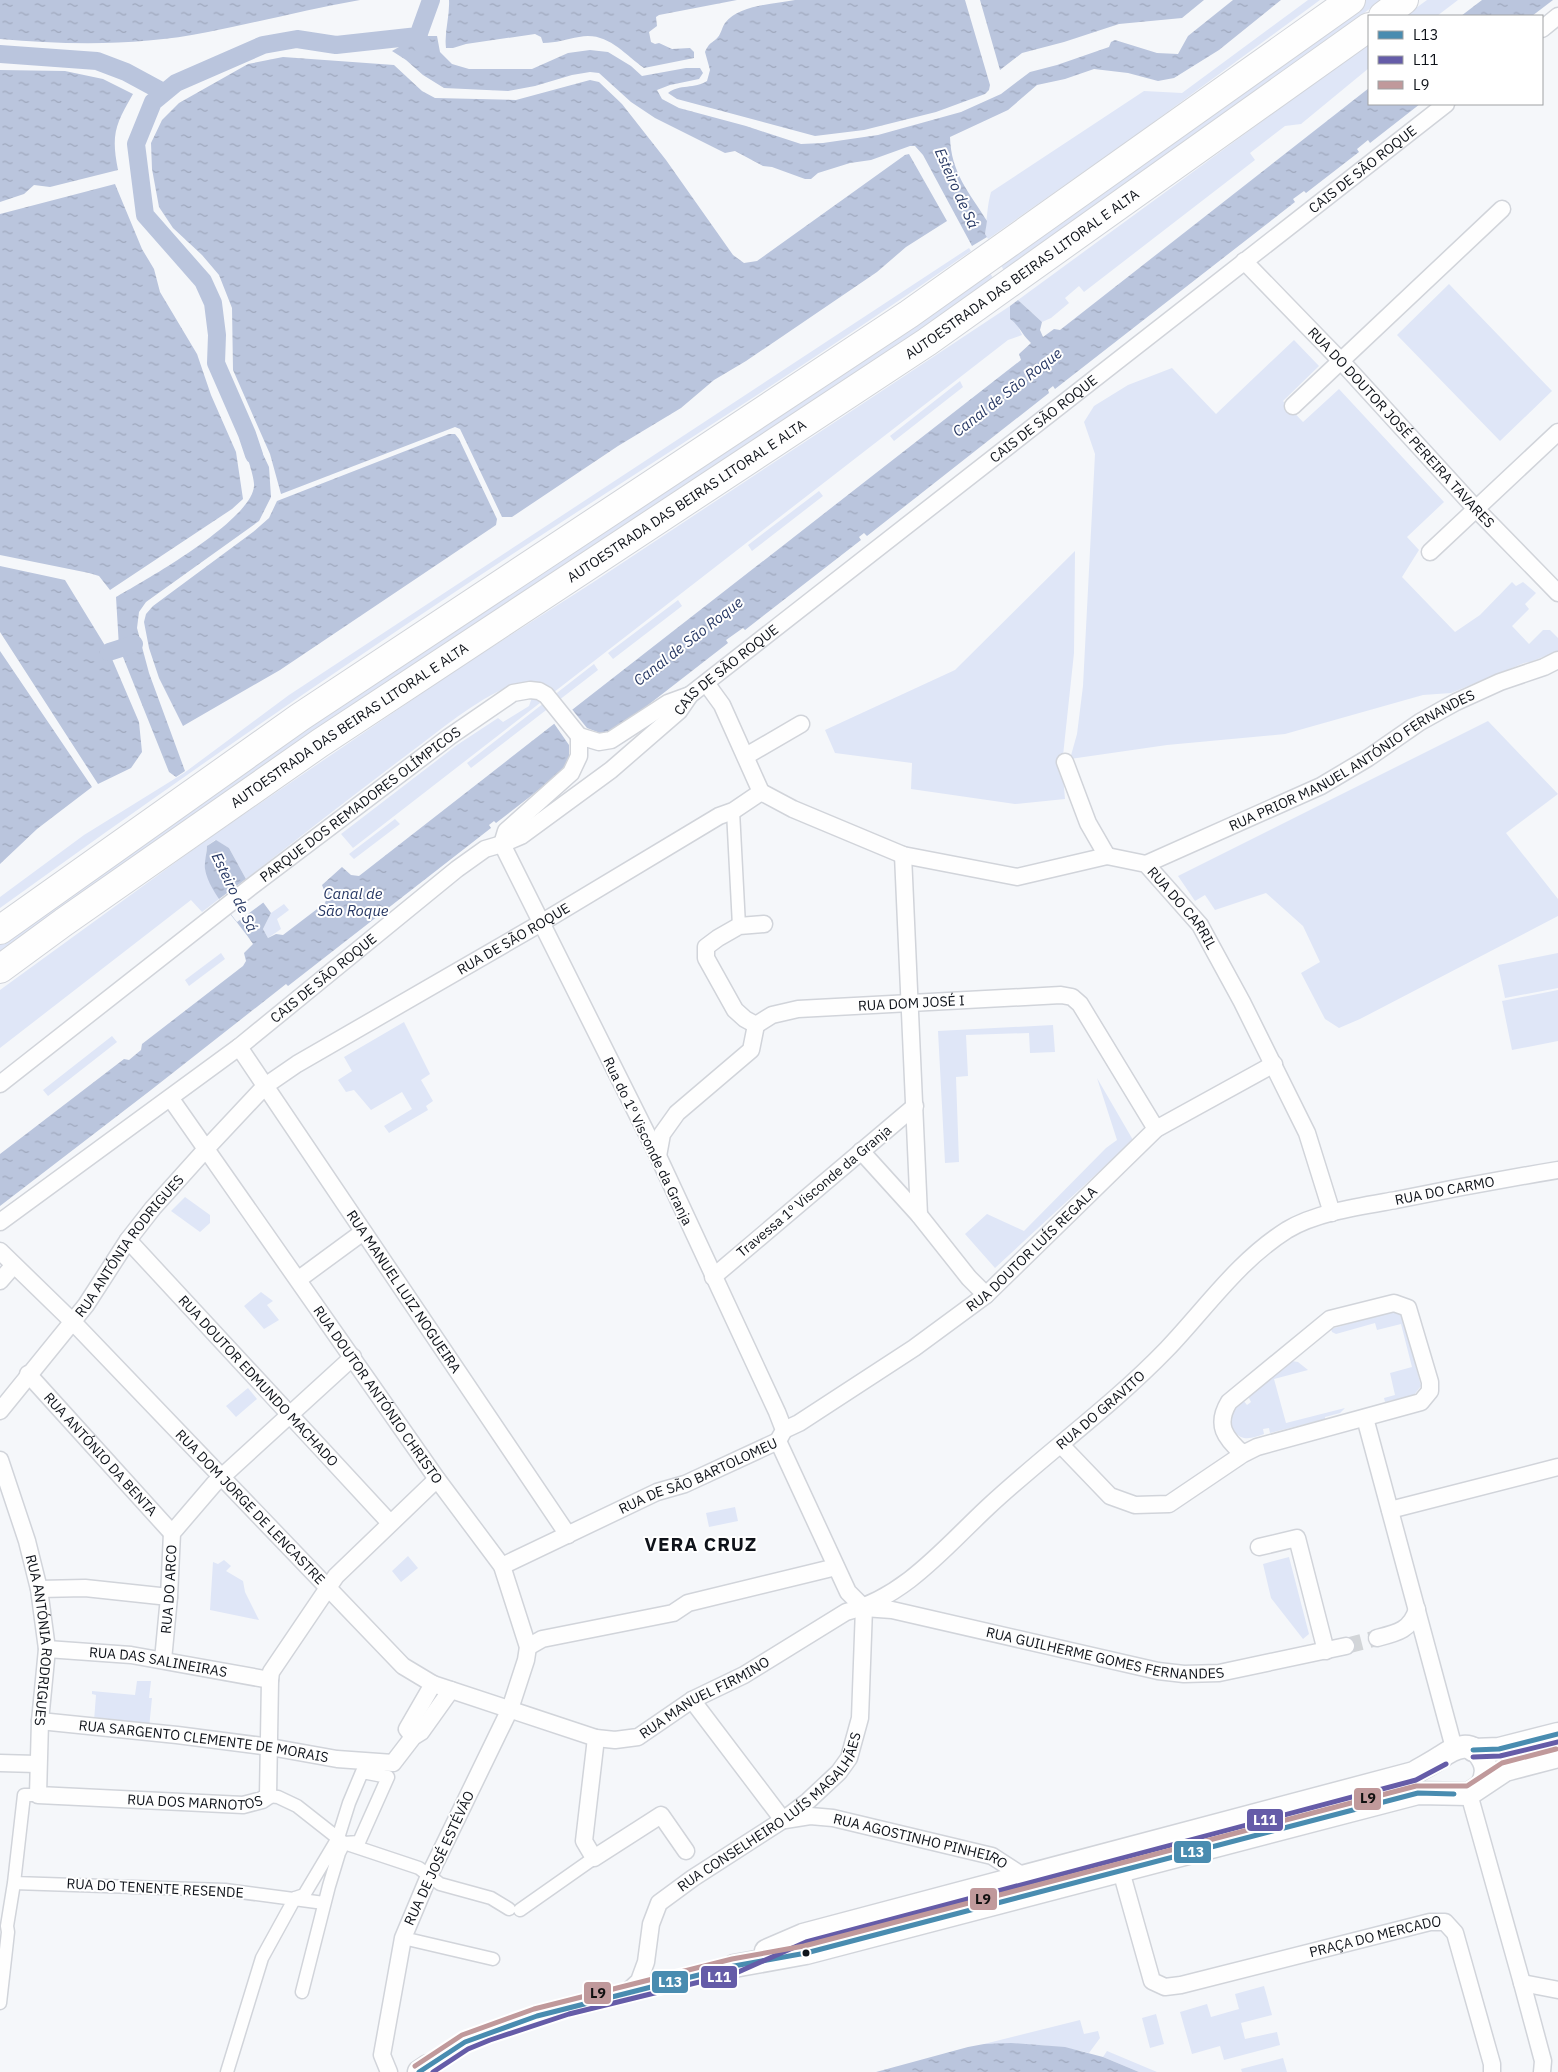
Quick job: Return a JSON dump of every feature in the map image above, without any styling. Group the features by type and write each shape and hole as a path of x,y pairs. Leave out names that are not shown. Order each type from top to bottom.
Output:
{"highway":[{"path":"0,930 300,717 909,314 1350,0"},
{"path":"1384,15 1404,0"},
{"name":"AUTOESTRADA DAS BEIRAS LITORAL E ALTA","path":"0,969 320,743 927,342 1368,28"}],"main road":[{"path":"734,1966 803,1935 1414,1773 1456,1751 1500,1750 1558,1734"},
{"path":"1456,1751 1479,1754 1485,1766 1484,1779 1468,1792 1447,1791 1439,1781 1437,1771 1456,1751"},
{"path":"734,1966 806,1953 1418,1793 1468,1792 1505,1770 1558,1756"}],"street":[{"path":"1543,28 1558,16"},
{"name":"CAIS DE SÃO ROQUE","path":"0,1222 171,1099 239,1047 485,848 502,844 521,836 610,770 679,711 690,695 1445,105"},
{"path":"1293,406 1502,209"},
{"name":"RUA DO DOUTOR JOSÉ PEREIRA TAVARES","path":"1244,261 1341,362 1476,509 1558,593"},
{"path":"1430,552 1558,432"},
{"name":"RUA PRIOR MANUEL ANTÓNIO FERNANDES","path":"1146,864 1321,786 1368,758 1420,722 1456,702 1500,682 1544,667 1558,660"},
{"path":"706,683 722,705 746,756 760,792"},
{"name":"PARQUE DOS REMADORES OLÍMPICOS","path":"0,1084 252,886 449,737 513,693 522,690 539,690 546,695 579,736"},
{"path":"502,844 506,830 571,773 579,756 579,736 599,742 611,740 668,703 690,695"},
{"path":"746,756 801,724"},
{"path":"1065,762 1088,823 1107,856"},
{"name":"RUA DO CARRIL","path":"760,792 793,809 903,855 1017,877 1107,856 1146,864 1200,925 1274,1064 1307,1133 1332,1213"},
{"name":"RUA DE SÃO ROQUE","path":"265,1086 297,1064 541,924 719,816 732,811 760,792"},
{"path":"732,811 739,926"},
{"name":"Rua do 1º Visconde da Granja","path":"502,844 658,1156 713,1276 781,1435"},
{"path":"903,855 919,1216"},
{"path":"658,1156 662,1134 677,1113 751,1050 756,1025 745,1019 735,1010 706,958 706,947 739,926 764,924"},
{"name":"RUA DOM JOSÉ I","path":"756,1025 772,1015 798,1009 1061,995 1072,997 1080,1004 1156,1129"},
{"name":"RUA MANUEL LUIZ NOGUEIRA","path":"239,1047 568,1535"},
{"name":"RUA DOUTOR LUÍS REGALA","path":"781,1435 914,1348 986,1295 1156,1129 1274,1064"},
{"name":"RUA ANTÓNIA RODRIGUES","path":"0,1411 28,1374 86,1305 128,1240 206,1149 265,1086"},
{"name":"RUA DOUTOR ANTÓNIO CHRISTO","path":"171,1099 299,1279 437,1479 502,1566 528,1647"},
{"name":"Travessa 1º Visconde da Granja","path":"713,1276 914,1106"},
{"path":"861,1151 919,1216 969,1278 986,1295"},
{"name":"RUA DO CARMO","path":"1332,1213 1558,1170"},
{"name":"RUA DO GRAVITO","path":"864,1608 934,1561 988,1507 1061,1445 1167,1349 1224,1284 1262,1247 1290,1229 1332,1213"},
{"path":"299,1279 363,1232"},
{"name":"RUA DOUTOR EDMUNDO MACHADO","path":"128,1240 390,1523"},
{"name":"RUA DOM JORGE DE LENCASTRE","path":"0,1251 13,1266 73,1322 403,1666 433,1684 451,1690"},
{"path":"0,1281 13,1266"},
{"path":"1061,1445 1110,1496 1135,1505 1169,1504 1243,1454 1257,1447 1422,1402 1430,1391 1430,1382 1408,1308 1402,1304 1394,1303 1330,1319 1229,1402 1223,1412 1223,1430 1230,1442 1243,1454"},
{"name":"RUA DO ARCO","path":"163,1660 169,1597 172,1533 221,1477 353,1357"},
{"name":"RUA ANTÓNIO DA BENTA","path":"28,1374 172,1533"},
{"path":"1365,1418 1456,1751"},
{"name":"RUA DE SÃO BARTOLOMEU","path":"502,1566 657,1492 685,1484 781,1435 836,1567 848,1592 864,1608"},
{"name":"RUA ANTÓNIA RODRIGUES","path":"0,1460 8,1504 27,1541 39,1589 47,1649 37,1764 38,1796"},
{"path":"1390,1510 1558,1467"},
{"path":"268,1796 270,1680 272,1672 336,1576 437,1479"},
{"path":"1259,1547 1297,1538 1326,1651"},
{"path":"510,1709 526,1660 528,1647 542,1639 672,1613 688,1603 836,1567"},
{"path":"39,1589 85,1588 169,1597"},
{"name":"RUA GUILHERME GOMES FERNANDES","path":"864,1608 892,1610 1158,1671 1184,1674 1218,1673 1346,1646"},
{"name":"RUA MANUEL FIRMINO","path":"451,1690 596,1738 616,1740 638,1737 692,1700 744,1675 846,1612 864,1608"},
{"name":"RUA CONSELHEIRO LUÍS MAGALHÃES","path":"625,1994 639,1981 646,1962 651,1924 659,1903 693,1861 783,1820 813,1797 839,1772 849,1758 860,1718 864,1608"},
{"path":"1377,1638 1400,1633 1408,1626 1417,1609"},
{"path":"1400,1633 1419,1639 1427,1645"},
{"name":"RUA DAS SALINEIRAS","path":"47,1649 131,1655 270,1680"},
{"path":"433,1684 407,1729 412,1737 421,1732 451,1690"},
{"path":"692,1700 783,1820"},
{"name":"RUA DE JOSÉ ESTÉVÃO","path":"389,2072 382,2055 403,1938 428,1876 510,1709"},
{"name":"RUA SARGENTO CLEMENTE DE MORAIS","path":"40,1721 177,1735 270,1747 337,1759 393,1763 412,1737"},
{"path":"596,1738 584,1841 594,1858 661,1815 693,1861"},
{"path":"0,1763 37,1764"},
{"path":"302,1992 324,1903 339,1853 341,1841 349,1802 362,1772 388,1778 359,1842 341,1841"},
{"path":"1468,1792 1543,2061 1542,2072"},
{"path":"0,2003 8,1932 3,1926 14,1883 24,1795 38,1796"},
{"name":"RUA DOS MARNOTOS","path":"38,1796 243,1805 262,1800 268,1796 278,1797 297,1806 341,1841 419,1868 440,1884 491,1898 514,1910 594,1858"},
{"name":"RUA AGOSTINHO PINHEIRO","path":"783,1820 810,1816 833,1818 992,1856 1023,1876"},
{"path":"227,2072 262,1958 295,1898 304,1896 341,1841"},
{"name":"PRAÇA DO MERCADO","path":"1121,1872 1152,1981 1165,1987 1181,1985 1430,1922 1445,1922 1455,1933 1492,2064 1492,2072"},
{"name":"RUA DO TENENTE RESENDE","path":"14,1883 224,1890 324,1903"},
{"path":"403,1938 494,1959"},
{"path":"423,2069 465,2042 538,2016 734,1966"},
{"path":"1522,1983 1558,1990"}],"shaded area":[{"path":"1308,0 1320,0 1132,138 988,239 985,234 991,192 1144,91 1182,93"},
{"path":"1366,0 1382,0 1005,273 1001,265"},
{"path":"1427,0 1458,0 1438,15 1406,15"},
{"path":"1368,44 1368,69 1301,124 1285,126 1250,153 1255,160 1084,292 1079,286 1065,298 1069,303 1051,318 1042,322 1018,300"},
{"path":"969,248 971,251 843,338 340,669 169,787 0,908 0,897 84,835 184,773 289,695"},
{"path":"990,272 994,281 365,697 0,954 0,944 182,813"},
{"path":"1449,284 1552,391 1500,441 1397,335"},
{"path":"1010,306 1010,319 1017,324 1022,335 1008,340 353,848 341,834 457,745 498,718 503,722 529,706 535,689 532,681 502,690 469,709 246,879 229,848 215,840 207,846 205,869 219,899 202,912 191,900 0,1048 0,990 209,838 456,670 592,583"},
{"path":"1294,340 1319,366 1283,401 1303,422 1339,389 1444,502 1407,537 1419,550 1402,577 1455,632 1480,615 1512,582 1516,586 1523,582 1536,593 1525,604 1529,609 1512,626 1529,644 1543,630 1550,630 1558,638 1558,651 1451,693 1423,695 1285,734 1167,745 1070,759 1077,734 1083,686 1095,454 1084,422 1094,406 1128,385 1172,368 1216,414"},
{"path":"960,381 963,387 894,441 890,436"},
{"path":"819,491 823,496 752,551 748,545"},
{"path":"1075,551 1074,653 1062,765 1065,799 1015,804 911,789 912,763 835,753 825,730 955,670"},
{"path":"678,600 682,606 613,659 608,653"},
{"path":"594,664 598,670 471,768 467,763"},
{"path":"1488,721 1558,794 1506,833 1558,899 1558,916 1360,1019 1339,1028 1325,1019 1301,973 1320,962 1303,926 1266,893 1215,910 1205,895 1195,901 1178,876"},
{"path":"395,819 400,824 354,859 349,854"},
{"path":"284,904 289,910 277,919 281,929 268,938 263,929 271,913"},
{"path":"221,953 225,959 189,986 185,980"},
{"path":"1558,953 1558,988 1505,998 1498,965"},
{"path":"1558,990 1558,1041 1512,1050 1502,1001"},
{"path":"404,1022 430,1074 421,1080 433,1101 426,1106 428,1110 389,1133 384,1126 412,1109 402,1092 371,1110 354,1090 346,1092 338,1080 352,1071 344,1057"},
{"path":"1053,1025 1055,1052 1030,1053 1029,1033 966,1035 968,1076 956,1077 959,1162 945,1163 938,1031"},
{"path":"112,1036 117,1042 48,1096 43,1090"},
{"path":"1097,1078 1133,1140 995,1268 965,1234 987,1214 1024,1231 1106,1148 1117,1140"},
{"path":"185,1197 210,1215 210,1223 200,1232 171,1211"},
{"path":"261,1292 273,1301 267,1305 279,1320 264,1329 244,1306"},
{"path":"1393,1311 1400,1313 1403,1318 1421,1386 1414,1395 1385,1402 1384,1398 1395,1395 1390,1373 1412,1367 1401,1324 1377,1330 1375,1323 1336,1334 1331,1329"},
{"path":"1292,1361 1298,1362 1308,1370 1274,1379 1286,1423 1345,1408 1340,1413 1325,1417 1325,1419 1270,1433 1269,1428 1263,1429 1264,1434 1252,1438 1244,1438 1236,1434 1231,1422 1234,1409 1243,1400 1247,1405 1251,1402 1248,1396"},
{"path":"248,1388 257,1399 236,1417 226,1406"},
{"path":"735,1507 738,1521 709,1527 706,1513"},
{"path":"408,1556 418,1568 401,1582 392,1571"},
{"path":"1289,1557 1309,1634 1303,1639 1271,1598 1263,1564"},
{"path":"224,1560 231,1566 226,1571 243,1581 245,1592 259,1620 210,1610 213,1562 218,1564"},
{"path":"137,1681 151,1681 149,1698 152,1698 149,1728 94,1721 96,1695 92,1694 92,1691 135,1695"},
{"path":"1264,1986 1272,2015 1241,2023 1245,2039 1277,2032 1280,2045 1224,2060 1220,2046 1192,2054 1180,2012 1207,2004 1211,2017 1239,2009 1235,1994"},
{"path":"1156,2014 1164,2044 1150,2048 1142,2018"},
{"path":"1080,2020 1084,2034 1098,2031 1100,2038 1089,2053 1050,2046 984,2044"},
{"path":"1107,2051 1157,2072 1139,2072 1103,2057"},
{"path":"1283,2058 1287,2072 1242,2072 1241,2069"}],"water":[{"path":"0,0 360,0 182,37 130,42 78,43 0,39"},
{"path":"449,0 737,0 656,17 657,26 649,32 651,42 659,43 672,49 690,48 694,52 694,58 644,68 607,40 589,36 543,43 541,37 535,34 446,48"},
{"path":"795,0 965,0 990,85 989,90 985,94 936,112 864,130 815,136 677,99 668,93 677,88 697,85 707,81 710,70 705,52 710,44 719,36 725,23 731,17 757,6"},
{"path":"980,0 1204,0 1182,18 1119,24 1022,53 1000,70"},
{"name":"Esteiro de Sá","path":"1233,0 1281,0 1219,50 1174,78 1158,81 1128,73 1094,69 1065,79 1037,85 1008,110 950,137 951,150 957,172 987,221 985,234 987,237 972,246 923,155 915,146 910,146 871,160 850,163 818,173 811,179 805,179 772,167 763,166 735,151 725,153 655,118 631,102 599,73 590,72 572,75 535,86 508,91 444,88 423,75 392,51 418,36 437,36 440,52 452,64 469,69 532,69 568,53 590,50 608,52 631,66 642,76 686,68 700,68 703,73 699,79 670,85 657,90 662,99 679,108 746,126 801,144 823,143 878,135 961,112 1001,94 1030,72 1109,47 1111,42 1115,40 1157,53 1178,54 1188,36"},
{"path":"1482,0 1553,0 1533,15 1462,15"},
{"path":"283,57 394,65 422,91 435,98 516,100 590,80 599,82 622,104 666,160 733,255 744,263 757,261 909,154 947,221 906,247 877,272 746,361 714,380 681,408 618,446 512,517 502,517 460,429 455,427 281,494 270,454 233,370 232,308 219,275 202,255 173,228 159,207 152,169 151,143 162,120 179,103 248,64"},
{"path":"0,70 65,71 103,79 133,94 118,122 116,130 115,148 118,170 50,187 34,185 24,194 0,202"},
{"name":"Canal de São Roque","path":"1368,89 1368,105 1419,105 1370,143 1368,140 1357,149 1359,152 1306,193 1304,191 1293,199 1295,202 1055,389 1053,386 1048,390 1049,393 867,536 864,533 859,537 861,540 745,630 743,628 726,640 728,643 496,823 494,821 489,825 491,828 0,1206 0,1154 124,1059 129,1060 141,1050 142,1044 243,966 246,961 244,953 253,944 212,888 205,869 207,846 216,840 229,848 246,879 271,913 263,929 268,938 276,934 283,935 325,903 327,897 322,885 342,867 351,875 359,876 1021,360 1019,354 1031,343 1010,319 1010,306 1018,300 1042,322 1040,330 1043,337 1054,329 1060,330"},
{"path":"115,184 142,249 154,269 160,292 197,354 211,395 236,452 243,499 232,509 110,590 99,576 0,555 0,214"},
{"path":"252,431 269,467 271,497 259,521 146,602 139,612 137,628 149,673 185,771 176,777 169,772 119,647 116,597 196,548 236,515 249,500 254,482 241,438"},
{"path":"449,434 455,434 459,439 497,519 496,525 280,670 183,726 159,678 149,648 144,622 146,614 153,606 253,532 269,518 277,501"},
{"path":"0,566 65,580 109,652 139,722 142,752 131,768 98,784 0,632"},
{"path":"0,651 92,787 37,829 0,864"},
{"path":"1011,2043 1065,2047 1103,2057 1139,2072 876,2072 968,2047 984,2044"}],"pier":[{"path":"663,697 524,805 569,760 569,745 553,722 571,708 587,728 600,733 617,728"},
{"path":"246,879 264,902 237,922 219,899"}],"waterway":[{"path":"423,46 418,36 431,0"},
{"path":"254,455 247,434 216,363 217,335 213,303 203,281 145,215 136,144 153,102 176,83 263,45 297,39 336,45 418,36"},
{"path":"0,54 97,61 126,72 163,92"},
{"path":"109,652 134,644"}],"tunnel":[{"path":"1346,1646 1377,1638"}],"transit line":[{"name":"L13","path":"1473,1750 1499,1749 1558,1734"},
{"name":"L11","path":"1473,1757 1500,1756 1558,1742"},
{"name":"L9","path":"415,2066 462,2035 534,2009 732,1959 804,1946 1416,1786 1467,1786 1502,1763 1556,1749"},
{"name":"L11","path":"433,2072 468,2049 569,2014 736,1973 806,1942 1416,1780 1446,1764"},
{"name":"L13","path":"419,2072 465,2042 537,2016 734,1966 806,1953 1418,1793 1454,1794"}],"district":[{"name":"VERA CRUZ","path":"701,1544"}]}
